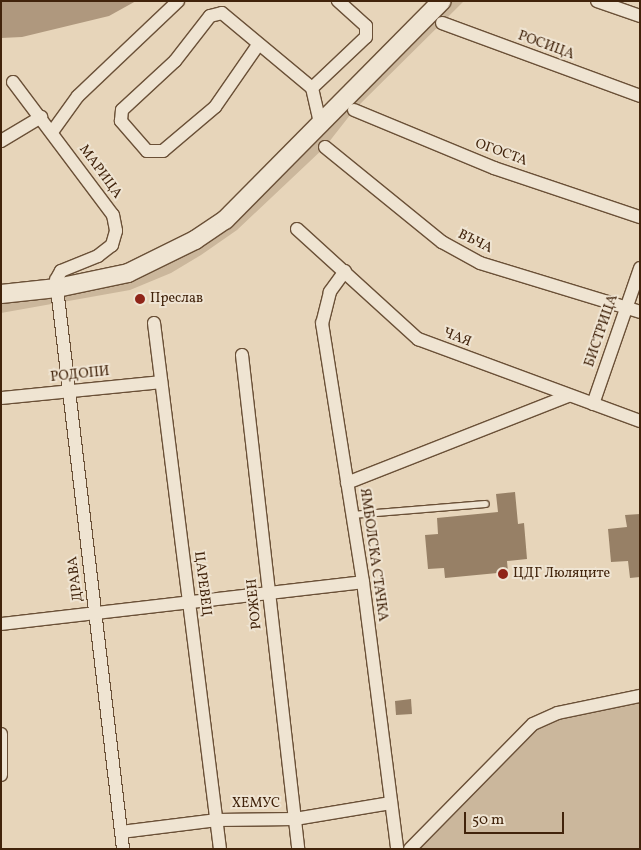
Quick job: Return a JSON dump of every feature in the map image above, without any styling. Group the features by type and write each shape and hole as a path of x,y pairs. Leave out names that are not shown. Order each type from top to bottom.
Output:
{"main road":[{"path":"1,294 58,296 128,273 195,240 225,220 442,1"}],"street":[{"path":"52,132 78,96 178,1"},
{"path":"312,88 366,37 366,26 338,1"},
{"path":"597,1 640,16"},
{"path":"258,45 215,108 163,151 147,151 121,121 122,110 175,61 210,16 222,13 258,45 312,88 320,123"},
{"name":"РОСИЦА","path":"442,23 640,96"},
{"name":"МАРИЦА","path":"13,82 41,117 112,215 116,232 112,245 98,256 61,271 56,280 58,296"},
{"name":"ОГОСТА","path":"354,110 494,168 640,217"},
{"path":"1,141 41,117"},
{"name":"ВЪЧА","path":"325,147 442,242 480,263 640,312"},
{"name":"ЧАЯ","path":"297,229 418,339 640,421"},
{"name":"БИСТРИЦА","path":"593,404 640,268"},
{"name":"ЯМБОЛСКА СТАЧКА","path":"346,272 330,292 322,323 362,582 396,849"},
{"name":"ДРАВА","path":"58,296 123,849"},
{"name":"ЦАРЕВЕЦ","path":"154,323 220,849"},
{"name":"РОЖЕН","path":"242,355 298,849"},
{"name":"РОДОПИ","path":"1,398 161,382"},
{"path":"347,483 568,396"},
{"path":"1,624 362,582"},
{"path":"410,849 533,724 558,712 640,696"},
{"path":"1,734 1,775"},
{"name":"ХЕМУС","path":"121,832 217,820 294,819 391,804"}],"lane":[{"path":"352,515 486,504"}],"shaded area":[{"path":"1,1 136,1 109,16 22,37 1,38"},
{"path":"442,1 464,1 354,110 325,147 237,230 171,273 130,290 1,313 1,294 128,273 195,240"},
{"path":"640,696 640,849 410,849 533,724"}],"building":[{"path":"515,492 518,524 524,523 527,559 507,561 508,572 445,578 444,568 428,569 425,535 438,534 437,518 498,512 496,494"},
{"path":"640,514 640,577 630,578 628,561 611,562 608,529 627,527 625,515"},
{"path":"411,699 412,714 396,715 395,701"}],"place":[{"name":"Преслав","path":"140,299"},
{"name":"ЦДГ Люляците","path":"503,574"}]}
